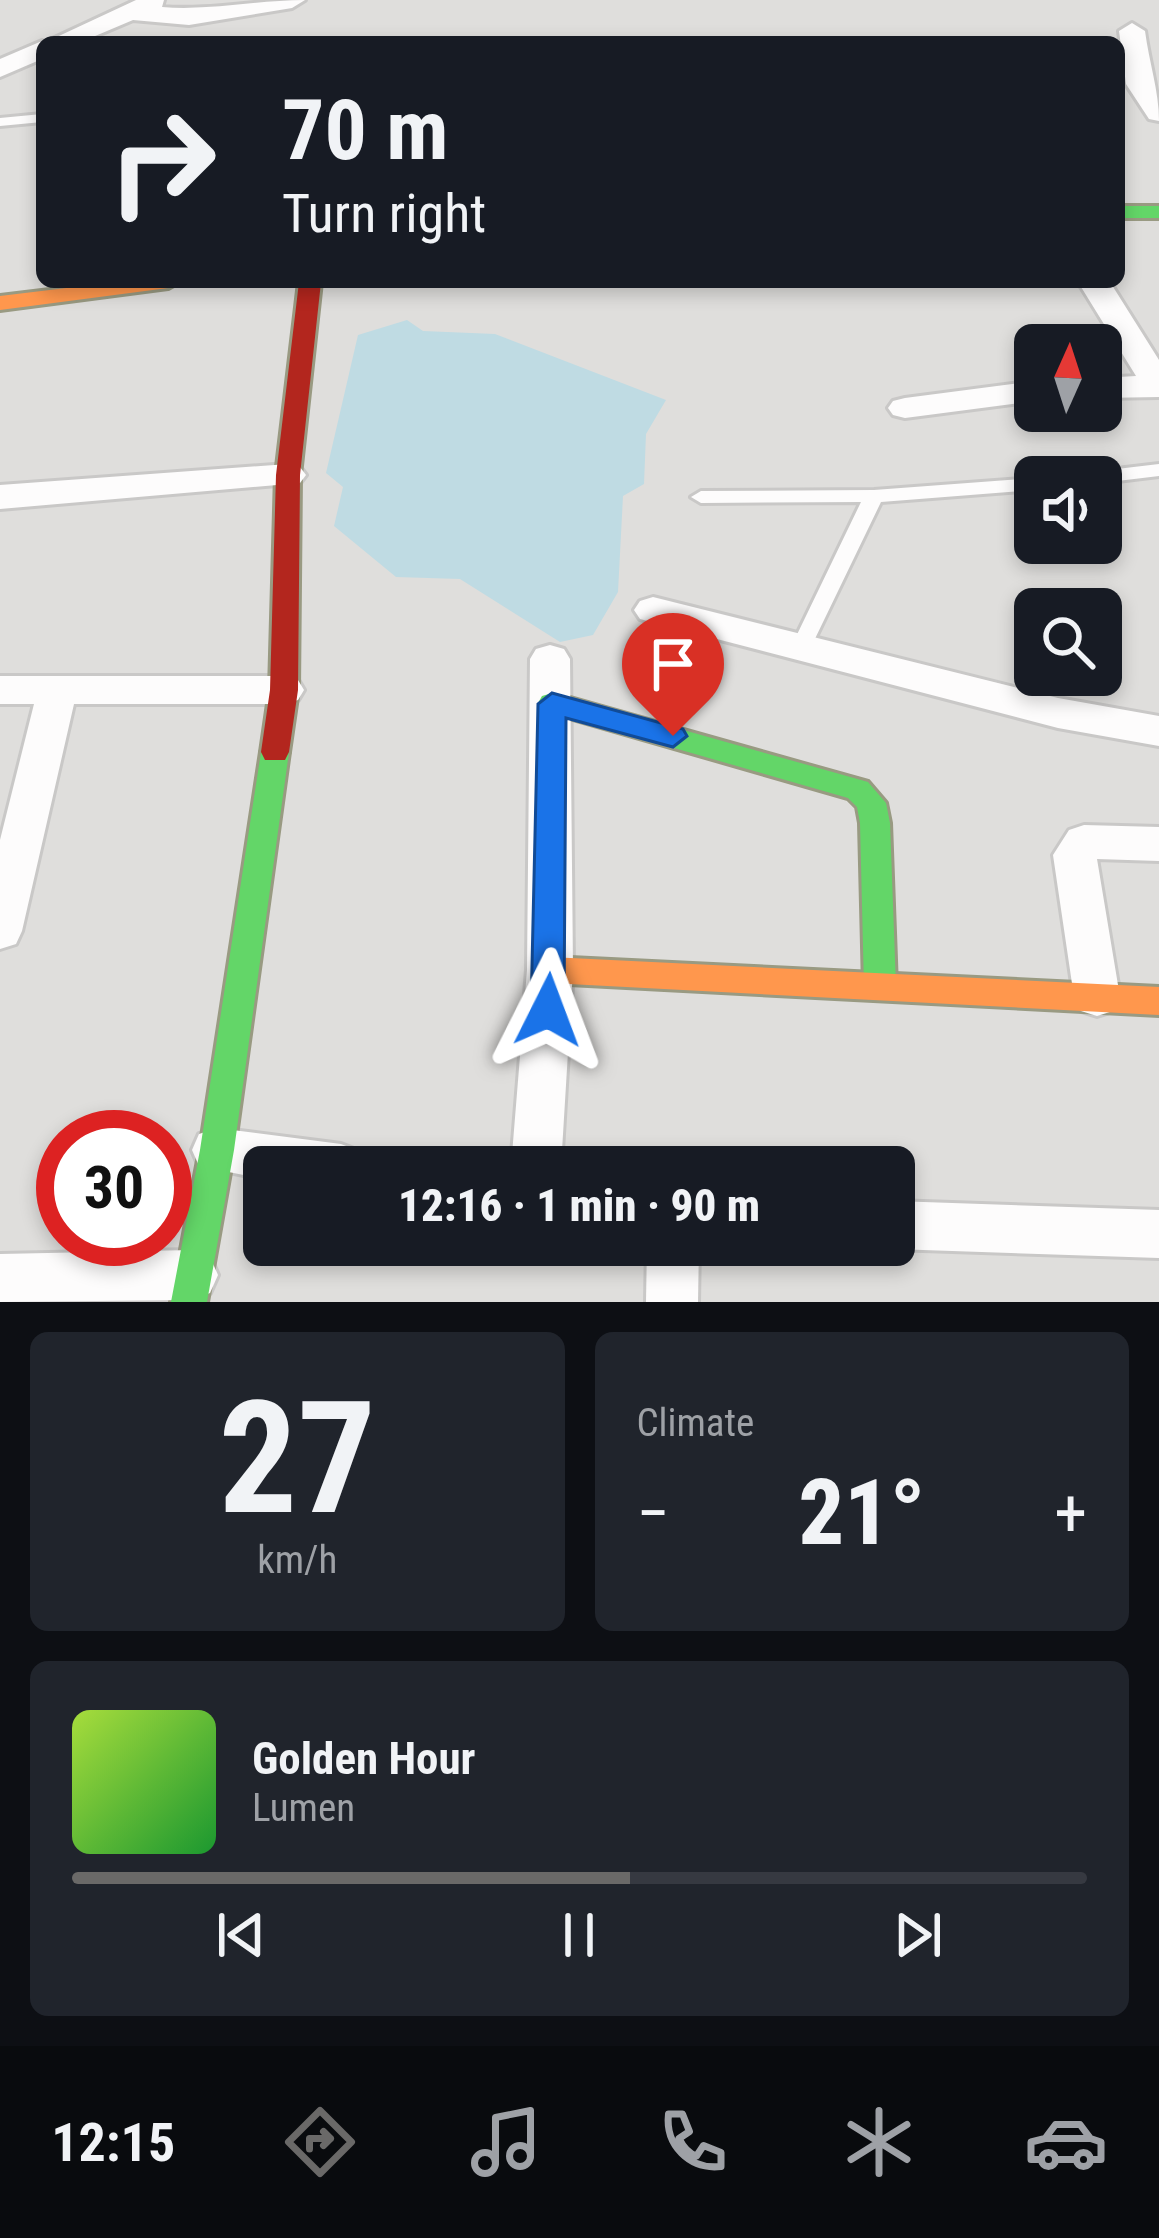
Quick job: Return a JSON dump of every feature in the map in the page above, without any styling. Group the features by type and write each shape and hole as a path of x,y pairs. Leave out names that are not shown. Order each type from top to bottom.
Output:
{"street":[{"path":"73,36 158,0"},
{"path":"129,12 189,17 292,0"},
{"path":"1132,31 1139,84 1159,112"},
{"path":"0,69 22,53"},
{"path":"0,303 120,288"},
{"path":"0,1279 191,1288 217,1150 284,690 288,475 309,288"},
{"path":"1098,288 1158,386 1122,387"},
{"path":"904,408 1014,394"},
{"path":"0,497 288,475"},
{"path":"653,610 1058,713 1159,731"},
{"path":"537,1146 550,970 550,658"},
{"path":"0,931 10,841 57,690"},
{"path":"0,691 284,690"},
{"path":"552,704 858,790 871,803 875,823 880,987"},
{"path":"1096,998 1075,855 1084,842 1159,844"},
{"path":"550,970 1159,1001"},
{"path":"217,1150 243,1154"},
{"path":"915,1226 1159,1234"},
{"path":"672,1302 673,1266"}],"lane":[{"path":"0,122 36,119"},
{"path":"1122,474 1159,470"},
{"path":"701,497 874,496 1014,486"},
{"path":"801,647 874,496"}],"shaded area":[{"path":"0,0 1159,0 1159,1302 0,1302"}],"water":[{"path":"407,320 423,331 495,334 666,400 646,434 644,484 623,496 618,592 593,635 560,642 460,579 396,577 334,526 343,487 326,473 358,335"}],"traffic: fast":[{"path":"1125,212 1159,212"},
{"path":"552,703 858,790 871,803 875,823 880,987"},
{"path":"189,1302 217,1150 275,752"}],"traffic: slow":[{"path":"0,303 120,288"},
{"path":"550,970 1159,1001"}],"traffic: jam":[{"path":"275,752 284,690 288,475 309,288"}],"route":[{"path":"548,1010 552,704 673,736"}]}
